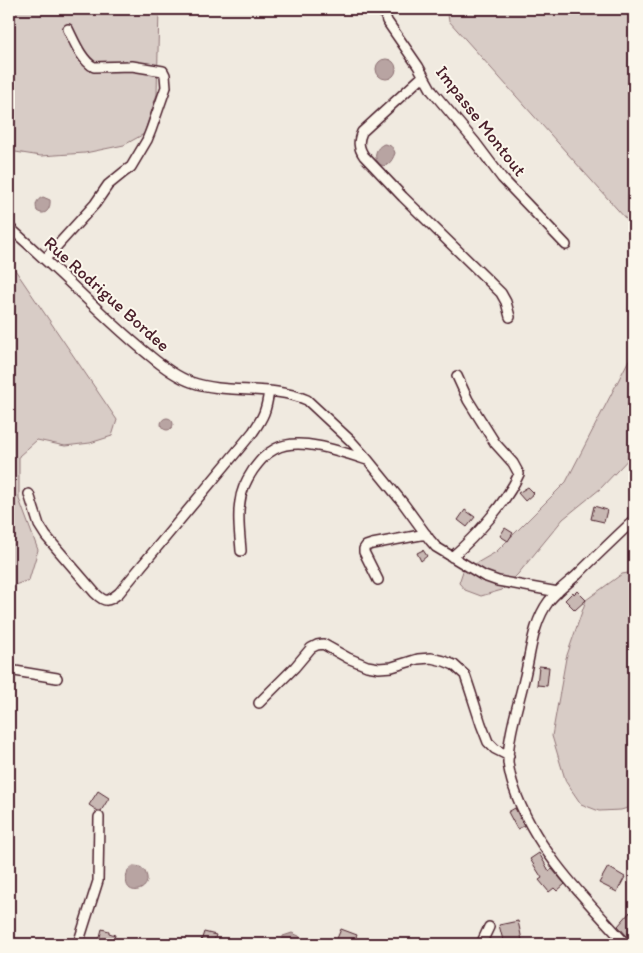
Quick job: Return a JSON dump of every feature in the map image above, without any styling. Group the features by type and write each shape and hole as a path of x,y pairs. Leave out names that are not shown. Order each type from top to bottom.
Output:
{"street":[{"name":"Impasse Montout","path":"383,9 388,21 432,91 475,142 502,178 566,245"},
{"path":"45,259 95,204 108,185 131,167 152,130 166,86 163,71 132,66 94,67 89,65 84,60 68,29"},
{"path":"423,76 362,132 358,145 360,151 403,197 500,293 506,302 510,317"},
{"name":"Rue Rodrigue Bordee","path":"9,227 128,338 169,371 181,378 204,386 269,391 298,396 307,400 368,460 436,546 484,576 558,592"},
{"path":"452,557 468,543 509,494 520,474 513,462 495,444 468,400 457,376"},
{"path":"29,494 39,525 46,536 100,598 110,600 119,594 253,432 263,417 269,391"},
{"path":"241,551 239,504 241,495 249,476 264,456 276,448 294,444 331,448 368,460"},
{"path":"626,944 547,851 518,800 509,774 509,756 511,736 538,620 549,601 634,520"},
{"path":"378,580 364,552 366,546 426,534"},
{"path":"259,703 311,648 317,645 323,644 348,658 367,666 379,668 431,658 454,665 465,675 480,724 488,742 494,749 509,756"},
{"path":"9,670 56,678"},
{"path":"78,944 98,881 99,817"},
{"path":"481,944 489,927"}],"shaded area":[{"path":"9,9 159,9 157,94 144,134 124,145 85,153 41,156 9,151"},
{"path":"447,9 634,9 634,228 449,21"},
{"path":"386,59 393,62 396,69 393,76 386,79 379,76 376,69 379,62"},
{"path":"384,144 391,147 395,153 391,161 386,165 382,165 378,163 376,153 378,148"},
{"path":"43,197 50,200 50,203 45,213 40,213 37,211 36,206 37,201"},
{"path":"9,261 117,420 112,436 90,443 65,446 37,440 19,456 19,499 38,550 29,580 9,587"},
{"path":"634,350 634,453 600,489 563,519 518,574 502,590 481,596 465,590 459,583 463,571 496,552 566,482"},
{"path":"165,418 169,418 173,424 169,430 165,430 161,426 161,422"},
{"path":"634,572 634,806 621,810 599,811 581,804 566,782 552,736 566,658 586,600 622,574"},
{"path":"133,866 140,867 146,874 147,880 141,889 131,890 128,886 126,880 128,870"},
{"path":"292,933 299,936 304,944 281,944 283,936"}],"building":[{"path":"528,487 534,493 525,501 518,493"},
{"path":"594,506 607,510 604,522 591,519"},
{"path":"465,510 475,517 467,527 458,520"},
{"path":"505,528 513,533 508,541 500,536"},
{"path":"423,550 427,556 421,561 417,553"},
{"path":"577,591 586,600 575,610 565,600 573,592 574,594"},
{"path":"539,666 549,667 547,686 537,685"},
{"path":"98,791 109,798 101,811 89,805"},
{"path":"515,808 524,826 517,829 508,812"},
{"path":"539,853 549,871 552,869 565,884 557,891 554,888 549,892 539,880 542,878 530,859"},
{"path":"608,867 625,877 617,892 599,883"},
{"path":"630,912 634,918 634,928 627,936 618,926"},
{"path":"518,921 522,940 517,941 518,944 504,944 499,925"},
{"path":"102,929 115,935 113,944 98,944"},
{"path":"341,929 357,935 353,944 344,944 336,941"},
{"path":"204,932 216,935 213,944 200,944"}]}
